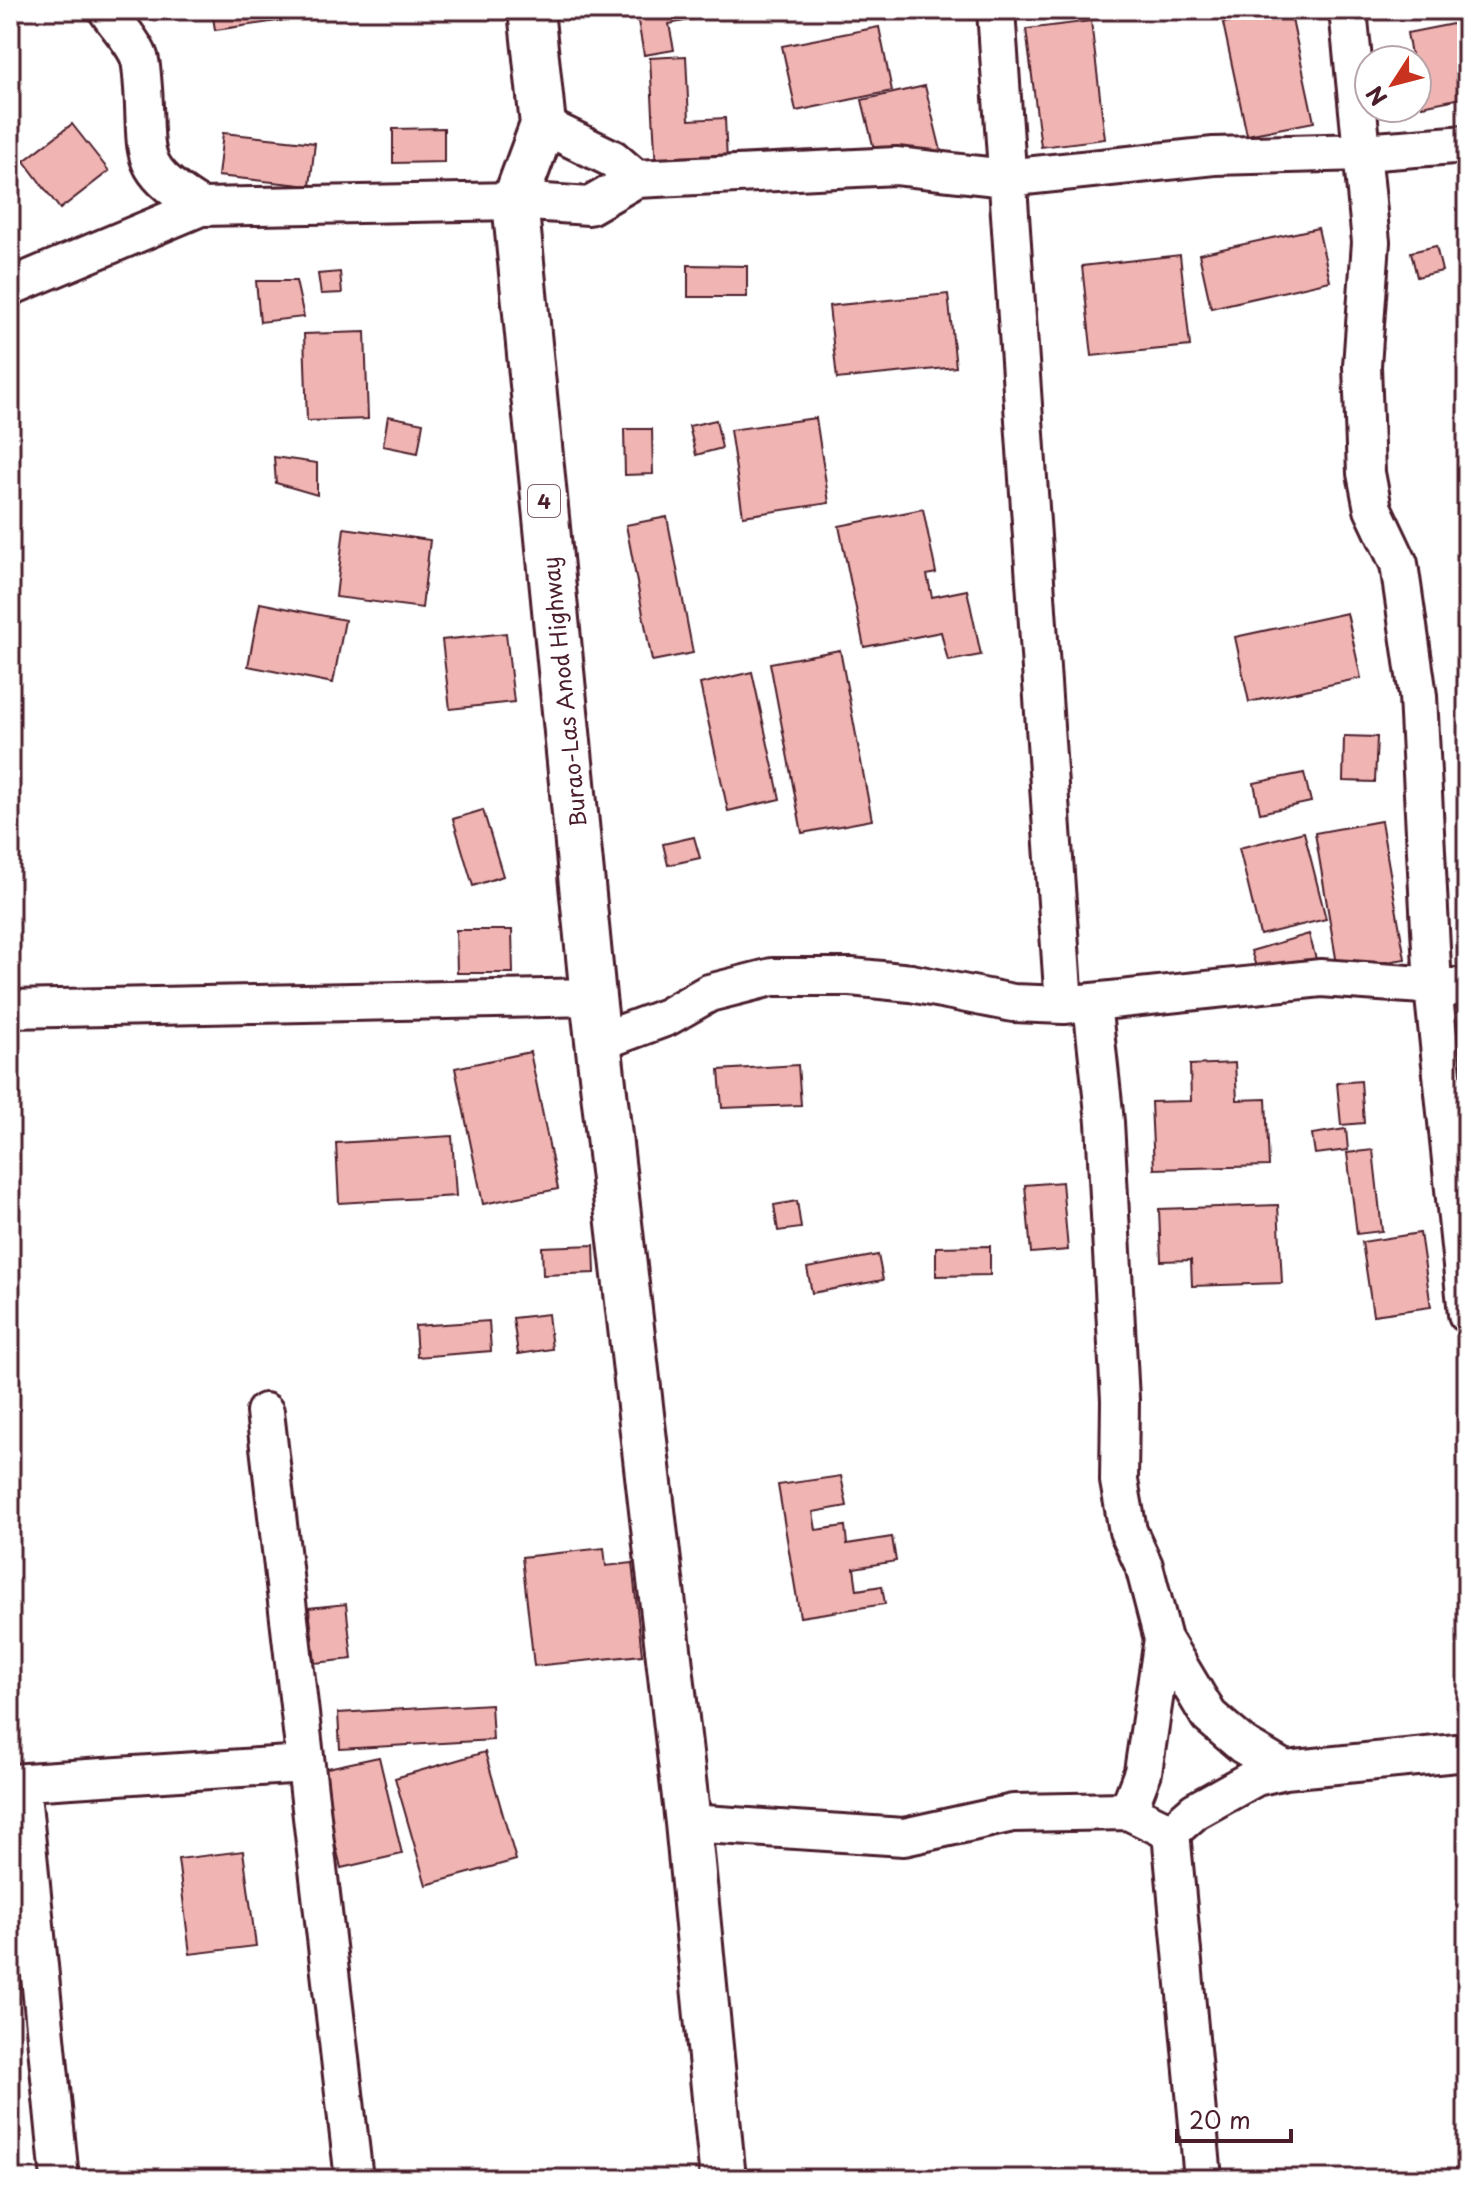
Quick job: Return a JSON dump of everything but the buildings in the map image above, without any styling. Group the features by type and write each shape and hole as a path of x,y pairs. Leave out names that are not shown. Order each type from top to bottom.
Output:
{"highway":[{"name":"Burao-Las Anod Highway","path":"531,10 543,125 515,201 593,997 688,1823 723,2179"}],"street":[{"path":"107,10 138,55 144,102 143,139 151,163 167,186 201,207"},
{"path":"996,10 1006,178 1078,1004 1105,1122 1120,1400 1119,1481 1128,1531 1144,1566 1163,1639 1209,1716 1243,1745 1285,1770"},
{"path":"1348,10 1371,242 1362,366 1366,473 1373,509 1399,564 1418,696 1450,988 1467,1314"},
{"path":"543,125 613,159 636,179"},
{"path":"10,287 201,207 515,201 589,206 636,179 896,166 1006,178 1214,156 1363,152 1467,144"},
{"path":"599,1042 667,1017 709,993 772,977 851,977 911,983 1013,1003 1078,1004 1321,978 1362,978 1450,988"},
{"path":"10,1009 593,997"},
{"path":"265,1412 354,2179"},
{"path":"1128,1811 1143,1772 1163,1639"},
{"path":"1171,1832 1195,1811 1256,1777 1285,1770 1467,1752"},
{"path":"60,2179 16,1783 305,1764"},
{"path":"688,1823 904,1837 1013,1813 1128,1811 1171,1832"},
{"path":"1171,1832 1203,2179"}]}
